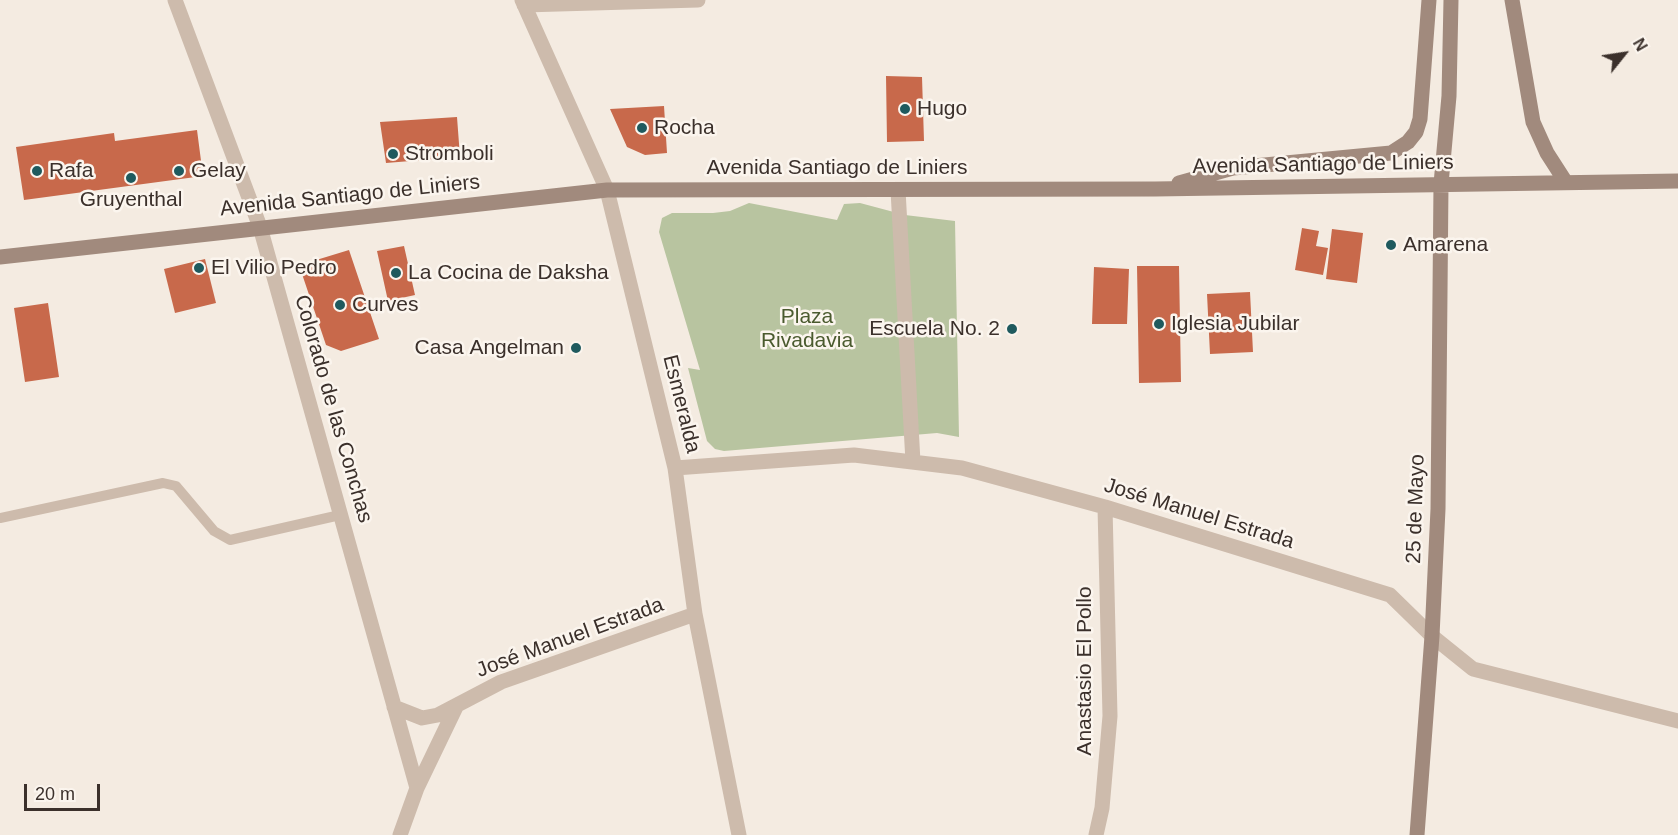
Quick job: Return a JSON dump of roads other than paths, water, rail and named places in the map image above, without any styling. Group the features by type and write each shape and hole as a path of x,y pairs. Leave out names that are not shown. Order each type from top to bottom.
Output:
{"main road":[{"path":"1155,189 1233,168 1391,153 1408,142 1416,132 1420,119 1430,0"},
{"name":"25 de Mayo","path":"1417,835 1432,636 1438,509 1441,184 1449,96 1450,0"},
{"path":"1512,0 1533,122 1547,153 1565,182"},
{"name":"Avenida Santiago de Liniers","path":"0,257 607,190 1155,189 1678,181"}],"street":[{"name":"Colorado de las Conchas","path":"175,0 260,227 417,788"},
{"path":"523,2 698,0"},
{"name":"Esmeralda","path":"523,2 607,190 675,468 695,614 739,835"},
{"path":"898,190 913,462"},
{"name":"José Manuel Estrada","path":"675,468 854,455 962,468 1105,507 1390,595 1432,636 1473,669 1678,721"},
{"name":"Anastasio El Pollo","path":"1096,835 1102,808 1110,716 1105,507"},
{"name":"José Manuel Estrada","path":"393,707 422,718 456,707 501,682 695,614"},
{"path":"400,835 417,788 456,707"}],"lane":[{"path":"0,518 163,483 176,486 214,531 230,540 340,515"}],"place":[{"name":"Hugo","path":"905,109"},
{"name":"Rocha","path":"642,128"},
{"name":"Stromboli","path":"393,154"},
{"name":"Rafa","path":"37,171"},
{"name":"Gelay","path":"179,171"},
{"name":"Gruyenthal","path":"131,178"},
{"name":"Amarena","path":"1391,245"},
{"name":"El Vilio Pedro","path":"199,268"},
{"name":"La Cocina de Daksha","path":"396,273"},
{"name":"Curves","path":"340,305"},
{"name":"Iglesia Jubilar","path":"1159,324"},
{"name":"Escuela No. 2","path":"1012,329"},
{"name":"Casa Angelman","path":"576,348"}],"park label":[{"name":"Plaza Rivadavia","path":"807,329"}]}
